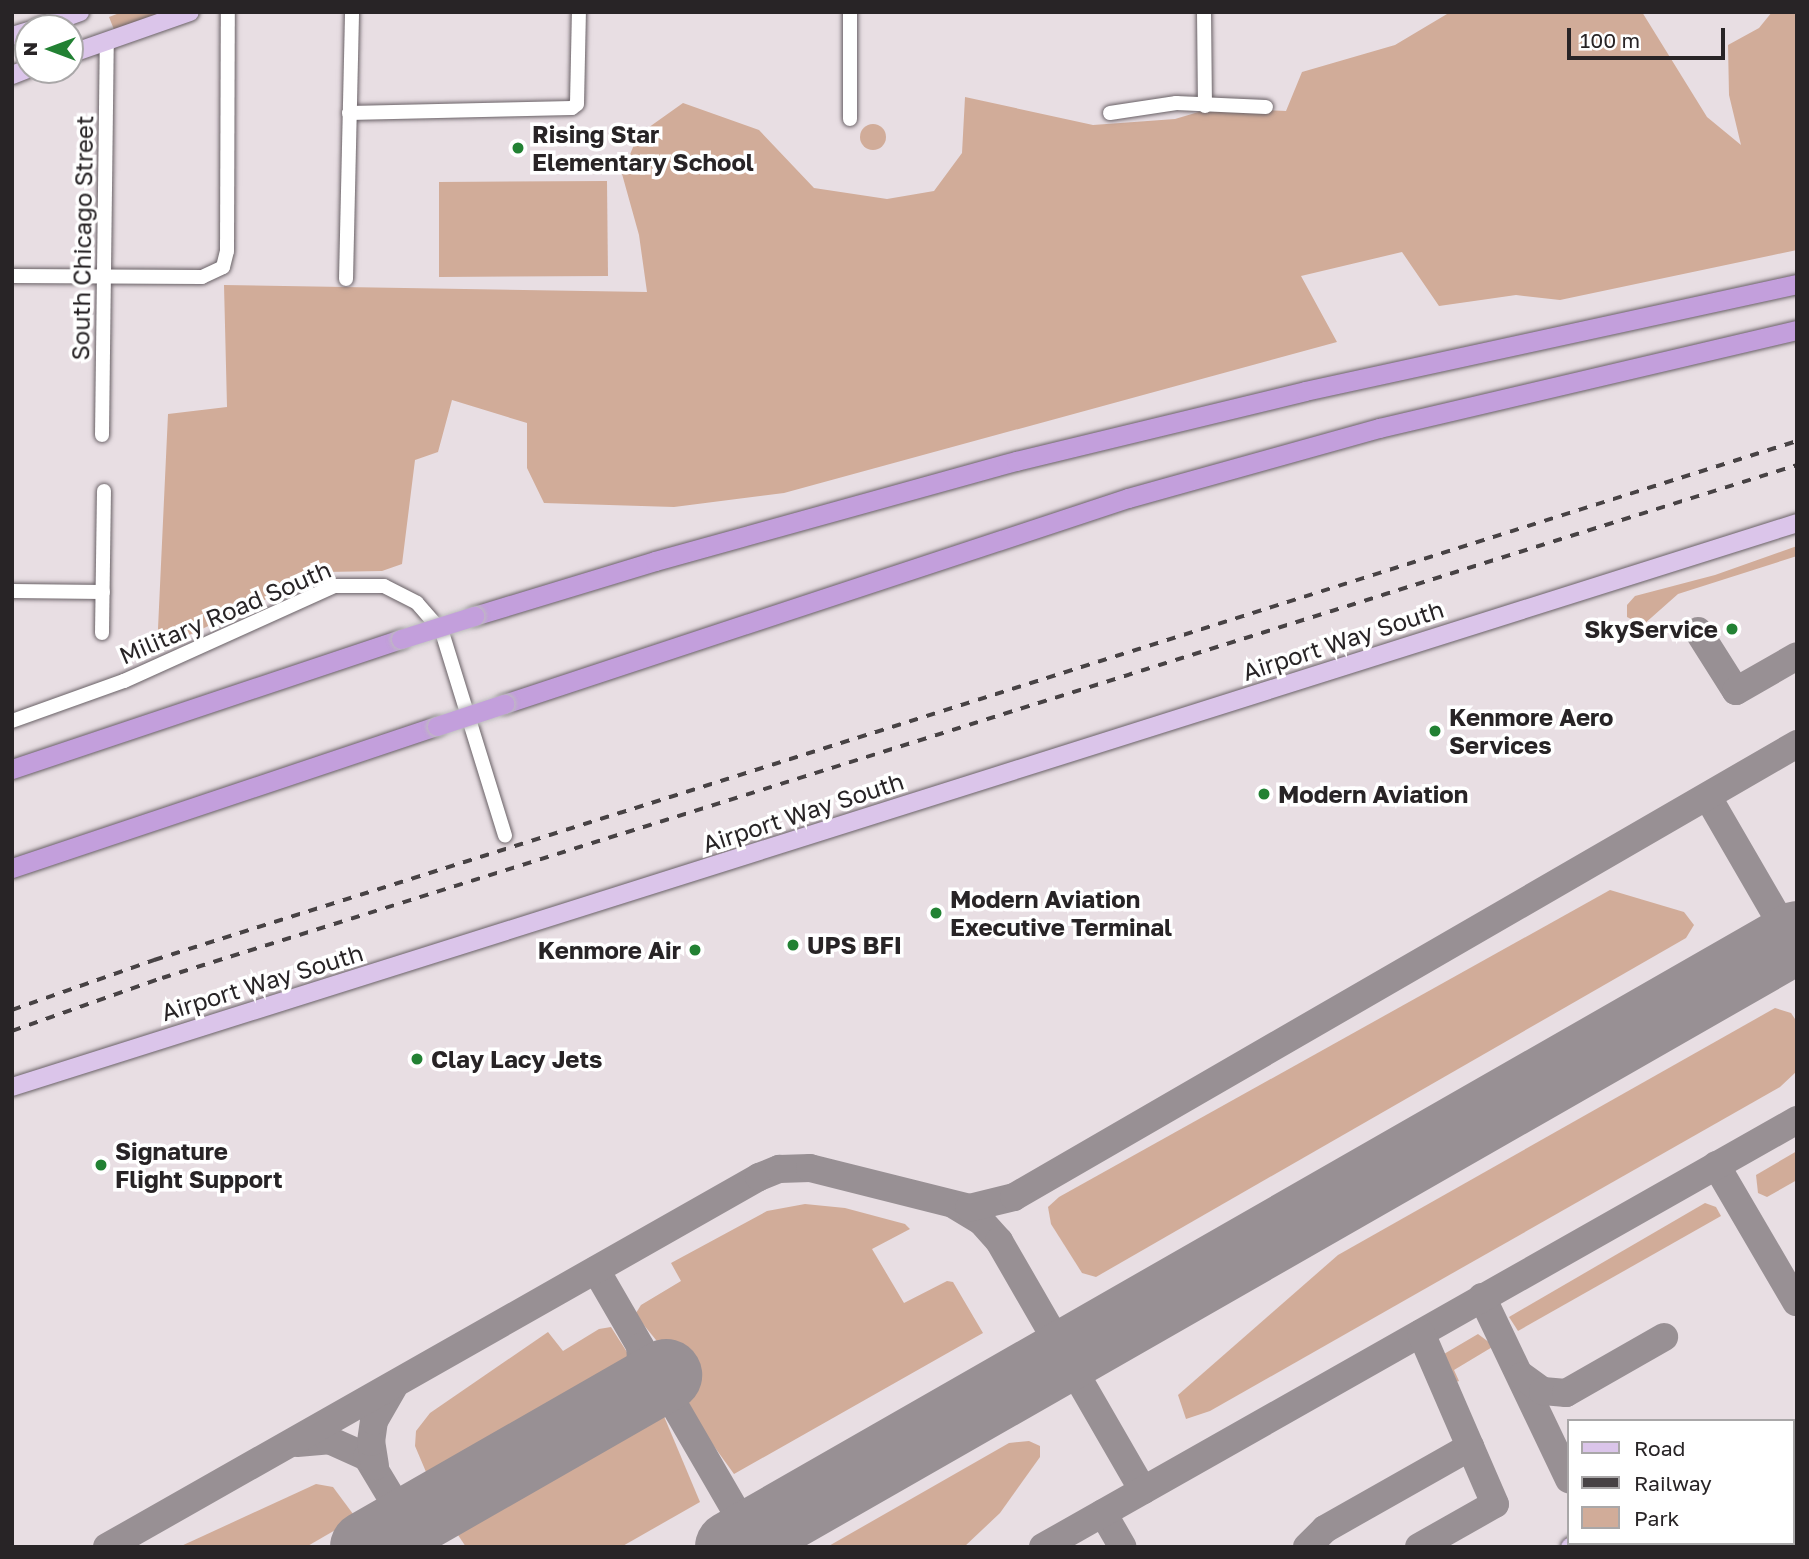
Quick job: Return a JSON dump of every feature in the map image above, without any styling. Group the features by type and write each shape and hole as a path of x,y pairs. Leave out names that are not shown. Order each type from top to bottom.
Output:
{"highway":[{"path":"12,769 474,616 748,534 1016,461 1305,391 1797,284"},
{"path":"12,868 1128,498 1379,428 1797,330"}],"main road":[{"path":"84,49 190,12"},
{"name":"Airport Way South","path":"12,1087 1609,585 1797,523"},
{"name":"Airport Way South","path":"1609,585 1670,575 1797,536"}],"street":[{"path":"12,276 208,276 223,267 227,251 228,12"},
{"path":"346,279 352,12"},
{"path":"349,113 565,111 577,104 579,12"},
{"path":"850,12 850,119"},
{"path":"1204,12 1205,106"},
{"name":"South Chicago Street","path":"102,435 107,41"},
{"path":"1110,113 1176,103 1266,107"},
{"path":"102,632 104,491"},
{"name":"Military Road South","path":"12,721 124,681 334,586 384,586 417,603 442,632 505,835"},
{"path":"12,591 103,592"}],"green space":[{"path":"122,12 173,12 115,32 109,17"},
{"path":"1642,12 1707,117 1741,145 1729,95 1728,45 1759,28 1772,12 1797,12 1797,250 1560,300 1516,295 1439,306 1402,252 1301,276 1337,342 784,493 674,507 544,503 527,468 527,423 452,400 438,452 415,460 402,564 382,571 324,572 157,650 168,414 227,407 224,285 647,292 639,235 622,174 638,135 683,103 759,130 814,188 887,199 934,191 962,153 965,97 1093,125 1175,119 1212,108 1286,111 1302,72 1395,45 1447,14"},
{"path":"873,124 882,128 886,137 882,146 873,150 864,146 860,137 864,128"},
{"path":"607,181 608,276 439,277 439,182"},
{"path":"1797,546 1797,556 1678,594 1643,625 1627,617 1627,605 1635,596 1715,575"},
{"path":"1610,890 1684,912 1694,925 1686,938 1096,1277 1082,1273 1051,1224 1048,1207 1059,1197"},
{"path":"1775,1008 1791,1013 1797,1022 1797,1071 1780,1087 1210,1411 1186,1419 1178,1395 1338,1255"},
{"path":"1797,1151 1797,1180 1767,1197 1758,1193 1756,1175"},
{"path":"1705,1203 1716,1207 1721,1216 1518,1331 1509,1317"},
{"path":"805,1204 845,1208 905,1224 910,1229 872,1249 904,1303 947,1281 953,1282 983,1333 734,1474 682,1402 689,1398 656,1340 643,1324 638,1325 636,1313 641,1305 681,1281 671,1263 767,1211"},
{"path":"611,1327 632,1360 623,1370 429,1479 415,1446 416,1431 430,1413 548,1332 563,1351 599,1329"},
{"path":"1478,1334 1494,1346 1454,1370 1459,1381 1453,1383 1444,1354"},
{"path":"663,1414 700,1502 621,1547 466,1547 454,1529"},
{"path":"1029,1441 1040,1446 1040,1457 1000,1513 964,1547 827,1547 1009,1443"},
{"path":"316,1484 333,1487 356,1518 306,1547 179,1547"}],"taxiway":[{"path":"1698,631 1736,691 1797,656"},
{"path":"107,1547 759,1177 779,1169 810,1168 969,1208 1014,1197 1797,744"},
{"path":"1709,799 1797,951"},
{"path":"1043,1547 1797,1120"},
{"path":"1716,1165 1796,1302"},
{"path":"956,1206 981,1221 999,1241 1143,1490"},
{"path":"596,1270 750,1536"},
{"path":"1482,1297 1568,1477"},
{"path":"1419,1547 1495,1504 1421,1333"},
{"path":"1522,1376 1543,1391 1566,1393 1664,1337"},
{"path":"623,1399 642,1374 640,1347"},
{"path":"375,1466 371,1442 374,1421 393,1388"},
{"path":"297,1443 329,1440 367,1457 421,1547"},
{"path":"1307,1547 1325,1529 1470,1447"},
{"path":"1103,1513 1123,1547"}],"runway":[{"path":"731,1547 1797,937"},
{"path":"366,1547 666,1375"}],"railway":[{"path":"12,1010 154,960 1797,441"},
{"path":"12,1031 162,978 1797,465"},
{"path":"1618,1547 1622,1545"}],"place":[{"name":"Rising Star Elementary School","path":"518,148"},
{"name":"SkyService","path":"1732,629"},
{"name":"Kenmore Aero Services","path":"1435,731"},
{"name":"Modern Aviation","path":"1264,794"},
{"name":"Modern Aviation Executive Terminal","path":"936,913"},
{"name":"UPS BFI","path":"793,945"},
{"name":"Kenmore Air","path":"695,950"},
{"name":"Clay Lacy Jets","path":"417,1059"},
{"name":"Signature Flight Support","path":"101,1165"}]}
